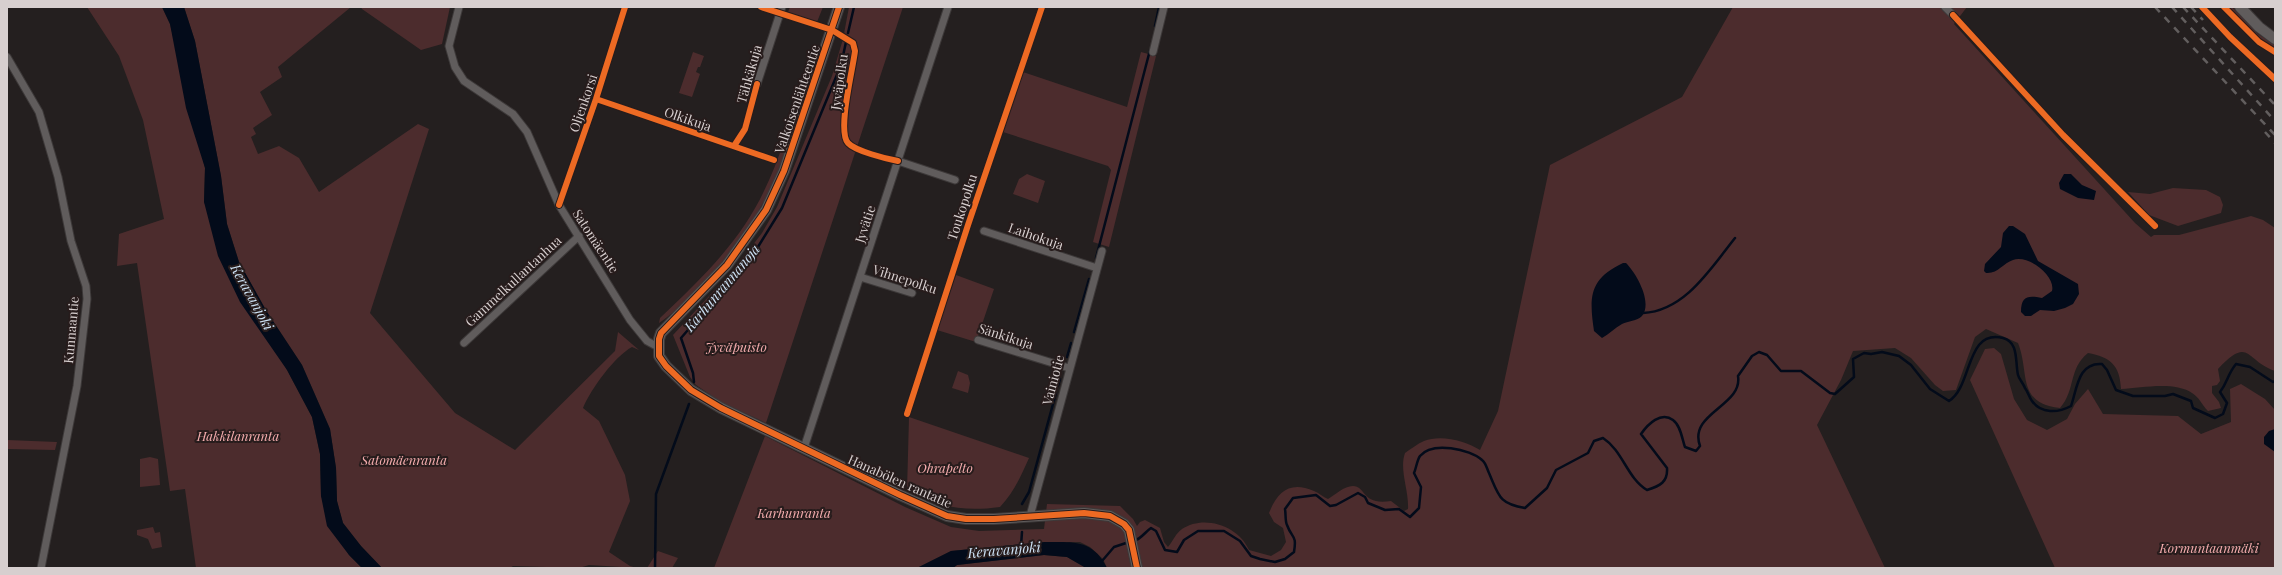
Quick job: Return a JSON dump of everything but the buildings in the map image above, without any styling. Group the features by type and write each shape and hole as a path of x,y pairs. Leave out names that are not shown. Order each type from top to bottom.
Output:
{"street":[{"name":"Satomäentie","path":"459,7 448,46 455,68 464,81 513,114 527,132 559,205 580,236 630,320 647,340 658,347"},
{"name":"Tähkäkuja","path":"757,84 782,7"},
{"name":"Valkoisenlähteentie","path":"658,347 661,333 727,266 766,210 784,171 839,7"},
{"name":"Jyvätie","path":"804,448 948,7"},
{"path":"1153,52 1164,7"},
{"path":"1945,7 1953,15"},
{"path":"2240,7 2260,27 2275,39"},
{"name":"Kunnaantie","path":"7,57 39,112 58,177 71,241 86,286 87,299 77,386 41,568"},
{"path":"898,161 955,180"},
{"name":"Laihokuja","path":"984,231 1097,268"},
{"name":"Gammelkullantanhua","path":"464,343 580,236"},
{"name":"Vainiotie","path":"1030,516 1102,251"},
{"name":"Vihnepolku","path":"860,277 912,293"},
{"name":"Sänkikuja","path":"978,340 1069,368"},
{"name":"Hanabölen rantatie","path":"658,347 659,356 671,372 702,398 906,498 947,516 966,519 994,520 1030,516 1101,514 1119,520 1127,527 1131,535 1137,568"}],"green space":[{"name":"Hakkilanranta","path":"87,7 162,7 170,24 205,168 204,202 287,370 312,417 320,454 321,496 349,555 362,568 196,568 185,489 170,491 137,263 117,266 119,234 164,219 143,120 119,56"},
{"name":"Satomäenranta","path":"184,7 351,7 278,67 282,77 260,92 272,115 253,128 256,134 251,137 258,154 279,146 299,158 319,192 418,124 429,129 370,313 455,413 515,450 615,351 618,332 639,350 632,347 618,358 597,383 583,408 599,421 625,475 630,501 609,552 630,566 637,568 589,565 579,568 513,566 510,568 382,568 361,546 343,523 337,501 336,468 330,429 302,365 267,312 239,262 227,224 221,176 195,41"},
{"path":"361,7 450,7 442,44 421,50"},
{"path":"790,7 823,7 817,22 788,12"},
{"name":"Jyväpuisto","path":"849,7 903,7 766,423 721,402 696,385 690,377 673,335 735,268 762,233 777,207 832,76 843,39"},
{"name":"Karhunranta","path":"1733,7 1967,7 1954,24 2135,223 2151,237 2154,235 2179,235 2251,216 2263,220 2275,228 2275,371 2265,367 2247,354 2242,352 2236,354 2228,359 2218,369 2220,381 2217,385 2212,386 2212,393 2219,402 2221,408 2208,411 2199,399 2185,389 2158,386 2121,389 2119,374 2116,368 2108,360 2088,353 2077,366 2068,394 2060,408 2046,405 2037,400 2031,393 2027,385 2018,343 1986,329 1975,337 1956,390 1943,391 1935,385 1911,358 1895,348 1853,351 1841,380 1817,425 1885,568 1107,568 1103,559 1090,547 1080,542 1045,542 951,551 917,568 714,568 765,436 905,507 951,527 979,531 1044,529 1047,504 1120,506 1133,519 1137,526 1140,522 1145,520 1160,528 1164,542 1168,547 1182,529 1200,523 1210,523 1220,525 1237,534 1249,550 1271,556 1281,550 1286,542 1283,528 1274,522 1269,513 1276,499 1286,490 1298,487 1306,488 1328,499 1343,489 1353,486 1360,489 1375,501 1391,501 1404,511 1408,509 1403,466 1405,453 1424,441 1438,438 1461,441 1480,450 1498,411 1550,165 1682,97"},
{"path":"2228,7 2232,7 2258,34 2275,45 2275,49 2257,38"},
{"path":"693,52 704,56 700,67 698,67 696,72 700,74 692,97 679,93"},
{"path":"1141,52 1156,56 1109,247 1093,242 1111,170 1108,166 1003,132 1023,72 1127,107"},
{"path":"801,91 801,98 796,118 780,167 761,206 750,224 725,259 710,276 677,309 659,323 660,318 704,275 731,244 754,210 775,167"},
{"path":"1027,174 1045,181 1038,203 1013,194 1019,179"},
{"path":"2173,188 2206,190 2220,197 2223,205 2221,213 2178,226 2149,215 2128,192 2150,194"},
{"path":"956,275 994,289 976,342 937,330"},
{"name":"Kormuntaanmäki","path":"1994,348 2001,354 2014,399 2027,420 2047,430 2067,419 2075,404 2088,389 2103,414 2178,416 2201,434 2231,422 2230,389 2241,384 2265,399 2275,410 2275,568 2055,568 1970,380 1985,349"},
{"path":"958,371 968,375 970,383 968,393 952,388"},
{"name":"Ohrapelto","path":"909,417 1029,458 1013,490 1000,507 975,509 952,507 931,501 907,491"},
{"path":"7,440 57,442 55,450 7,449"},
{"path":"150,457 158,459 160,485 140,487 140,459"},
{"path":"153,527 155,533 160,532 162,547 152,549 148,539 137,535 137,530"},
{"path":"658,551 678,558 672,568 647,568"},
{"path":"1044,555 1067,557 1086,568 953,568 957,565"}],"water":[{"name":"Keravanjoki","path":"162,7 184,7 195,41 221,176 227,224 239,262 267,312 302,365 330,429 336,468 337,501 343,523 361,546 382,568 362,568 349,555 327,526 321,496 320,454 312,417 287,370 240,302 218,256 204,202 205,168 186,108 170,24"},
{"path":"2064,174 2071,174 2082,185 2096,191 2094,200 2078,198 2060,189 2059,183"},
{"path":"2009,226 2013,226 2025,234 2038,261 2078,284 2079,294 2073,304 2054,311 2040,310 2031,316 2025,316 2021,312 2021,307 2026,298 2042,298 2052,291 2050,279 2045,273 2033,263 2019,259 2009,261 1994,272 1986,273 1984,271 1985,264 2001,247 2003,233"},
{"path":"1623,263 1626,263 1630,268 1642,288 1646,303 1645,310 1640,318 1622,324 1602,338 1594,331 1592,319 1592,299 1594,290 1603,276"},
{"path":"2275,429 2275,452 2264,444 2264,437 2269,431"},
{"name":"Keravanjoki","path":"1055,542 1081,544 1089,547 1101,559 1107,568 1086,568 1067,557 1044,555 957,565 953,568 917,568 951,551"}],"waterway":[{"name":"Karhunrannanoja","path":"848,33 854,7"},
{"path":"1155,26 1159,7"},
{"name":"Karhunrannanoja","path":"694,382 693,373 681,338 753,255 782,208 841,65 846,42"},
{"path":"1096,258 1150,50"},
{"path":"1643,313 1672,305 1684,296 1696,286 1735,238"},
{"path":"1074,332 1089,279"},
{"path":"1134,541 1139,539 1151,528 1156,531 1165,550 1177,552 1184,540 1198,531 1224,531 1240,541 1251,556 1275,562 1285,559 1294,552 1295,546 1294,537 1286,523 1285,509 1293,498 1316,495 1330,506 1336,505 1358,493 1365,497 1368,503 1385,510 1399,509 1410,517 1419,508 1421,487 1414,473 1419,458 1426,451 1442,448 1460,450 1482,460 1501,498 1510,504 1525,508 1547,488 1556,470 1588,453 1594,441 1603,438 1616,450 1634,479 1647,490 1656,487 1665,480 1667,468 1641,434 1644,430 1659,418 1664,417 1673,420 1678,426 1685,447 1696,451 1700,446 1698,435 1702,425 1708,417 1732,395 1737,386 1738,376 1752,356 1759,352 1767,355 1781,371 1801,371 1830,393 1835,394 1854,377 1853,359 1864,353 1871,354 1882,352 1899,356 1911,365 1930,389 1949,401 1957,394 1971,360 1982,342 1991,338 2003,338 2008,340 2014,348 2018,375 2031,399 2040,408 2050,411 2061,410 2071,406 2077,385 2083,372 2088,367 2094,365 2102,364 2107,370 2116,390 2133,396 2165,396 2173,394 2191,401 2193,408 2215,418 2223,414 2227,403 2220,392 2236,364 2250,367 2273,382 2275,381"},
{"path":"1067,357 1071,343"},
{"path":"1058,386 1060,379"},
{"path":"1022,504 1029,492 1056,393"},
{"name":"Karhunrannanoja","path":"655,568 656,494 689,404"},
{"name":"Keravanjoki","path":"1021,546 1022,532"},
{"path":"1102,561 1114,547 1129,542"}],"railway":[{"path":"2155,7 2275,135"},
{"path":"2172,7 2275,121"},
{"path":"2183,7 2275,105"},
{"path":"2191,7 2203,20"},
{"path":"2265,132 2275,143"}],"cycle path":[{"name":"Oljenkorsi","path":"559,205 596,99 625,7"},
{"name":"Jyväpolku","path":"761,7 832,30 853,43 855,51 845,113 845,136 848,143 857,149 879,157 898,161"},
{"path":"839,7 784,171 766,210 727,265 661,333 659,339 659,356 666,366 691,390 721,408 900,495 947,516 966,519 994,519 1084,513 1110,516 1124,524 1129,530 1137,568"},
{"name":"Toukopolku","path":"907,414 968,225 1042,7"},
{"path":"2202,7 2230,37 2275,79"},
{"path":"2224,7 2259,42 2275,52"},
{"path":"1953,15 2063,135 2155,226"},
{"path":"734,146 745,129 757,84"},
{"name":"Oljenkorsi","path":"596,99 774,160"}]}
